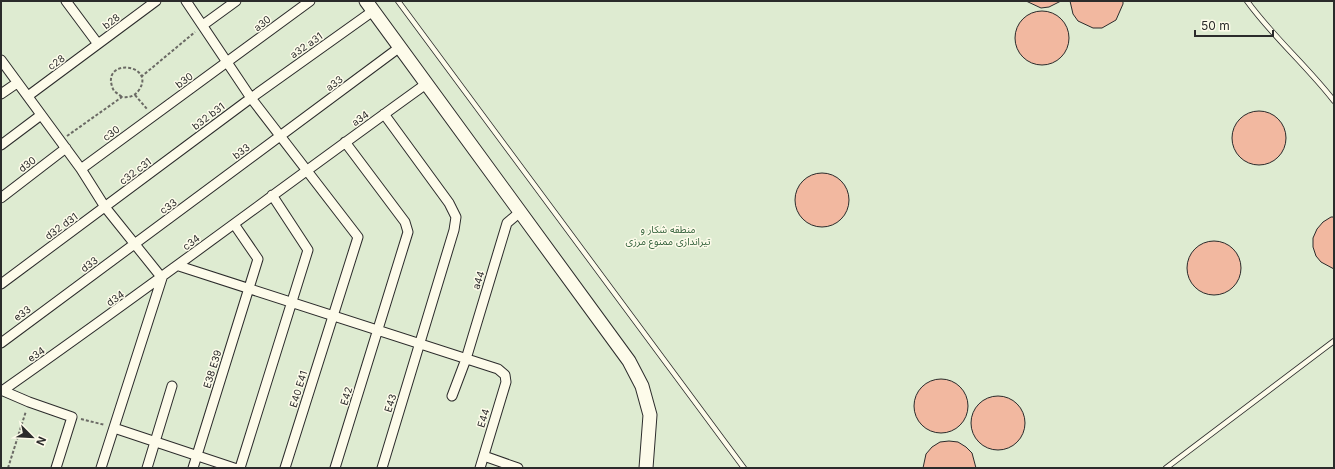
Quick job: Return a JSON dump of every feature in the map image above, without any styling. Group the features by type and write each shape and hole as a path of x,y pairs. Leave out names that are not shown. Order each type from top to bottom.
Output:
{"main road":[{"path":"370,6 629,361 642,386 650,415 646,468"}],"street":[{"name":"b28","path":"98,44 156,1"},
{"path":"186,1 251,98 307,170"},
{"path":"203,25 236,1"},
{"name":"a30","path":"227,62 310,1"},
{"path":"71,3 98,44"},
{"name":"a32 a31","path":"251,98 370,6"},
{"name":"c28","path":"28,96 98,44"},
{"name":"a33","path":"281,136 400,47"},
{"path":"1,60 81,168 105,207 162,278 101,468"},
{"name":"b30","path":"153,116 227,62"},
{"path":"1,94 17,83"},
{"name":"a34","path":"272,195 426,84"},
{"name":"b32 b31","path":"178,152 251,98"},
{"name":"E43","path":"382,468 454,230 456,217 449,203 384,114"},
{"path":"1,145 41,115"},
{"name":"c30","path":"81,168 153,116"},
{"name":"b33","path":"215,185 281,136"},
{"name":"E42","path":"335,468 408,232 405,222 345,142"},
{"name":"d30","path":"1,198 63,145"},
{"name":"c32 c31","path":"105,207 178,152"},
{"name":"E40 E41","path":"285,468 358,237 307,170"},
{"name":"c33","path":"134,244 215,185"},
{"path":"240,468 308,250 272,195"},
{"name":"c34","path":"162,278 272,195"},
{"name":"d32 d31","path":"1,284 105,207"},
{"name":"a44","path":"452,396 466,359 507,223 520,212"},
{"name":"E38 E39","path":"193,468 258,259 234,224"},
{"name":"d33","path":"56,302 134,244"},
{"path":"178,266 466,359"},
{"name":"d34","path":"82,335 162,278"},
{"name":"e33","path":"1,343 56,302"},
{"name":"e34","path":"2,390 82,335"},
{"name":"E44","path":"466,359 498,369 505,374 506,382 480,468"},
{"path":"147,468 172,386"},
{"path":"2,390 29,402 72,417 56,468"},
{"path":"114,428 234,468"},
{"path":"484,456 518,468"}],"lane":[{"path":"398,1 744,468"},
{"path":"1247,1 1272,32 1317,79 1334,101"},
{"path":"1166,468 1334,342"}],"path":[{"path":"63,145 122,97 135,95 140,88 141,77 203,25"},
{"path":"122,97 118,95 111,86 112,76 115,72 119,68 129,67 134,69 141,77"},
{"path":"135,95 153,116"},
{"path":"8,468 29,402"},
{"path":"72,417 114,428"}],"green space":[{"name":"منطقه شکار و تیراندازی ممنوع مرزی","path":"1,1 1334,1 1334,468 1,468"}],"building":[{"path":"1026,1 1061,1 1049,7 1041,8"},
{"path":"1070,1 1123,1 1123,4 1116,20 1102,28 1093,28 1078,21 1073,14"},
{"path":"1042,11 1052,13 1061,19 1067,28 1069,38 1067,48 1061,57 1052,63 1042,65 1032,63 1023,57 1017,48 1015,38 1017,28 1023,19 1032,13"},
{"path":"1259,111 1269,113 1278,119 1284,128 1286,138 1284,148 1278,157 1269,163 1259,165 1249,163 1240,157 1234,148 1232,138 1234,128 1240,119 1249,113"},
{"path":"822,173 832,175 841,181 847,190 849,200 847,210 841,219 832,225 822,227 812,225 803,219 797,210 795,200 797,190 803,181 812,175"},
{"path":"1331,217 1334,217 1334,269 1321,262 1316,256 1313,247 1313,238 1317,229 1323,222"},
{"path":"1214,241 1224,243 1233,249 1239,258 1241,268 1239,278 1233,287 1224,293 1214,295 1204,293 1195,287 1189,278 1187,268 1189,258 1195,249 1204,243"},
{"path":"941,379 951,381 960,387 966,396 968,406 966,416 960,425 951,431 941,433 931,431 922,425 916,416 914,406 916,396 922,387 931,381"},
{"path":"998,396 1008,398 1017,404 1023,413 1025,423 1023,433 1017,442 1008,448 998,450 988,448 979,442 973,433 971,423 973,413 979,404 988,398"},
{"path":"940,442 958,442 972,453 976,468 923,468 926,454 932,447"}]}
